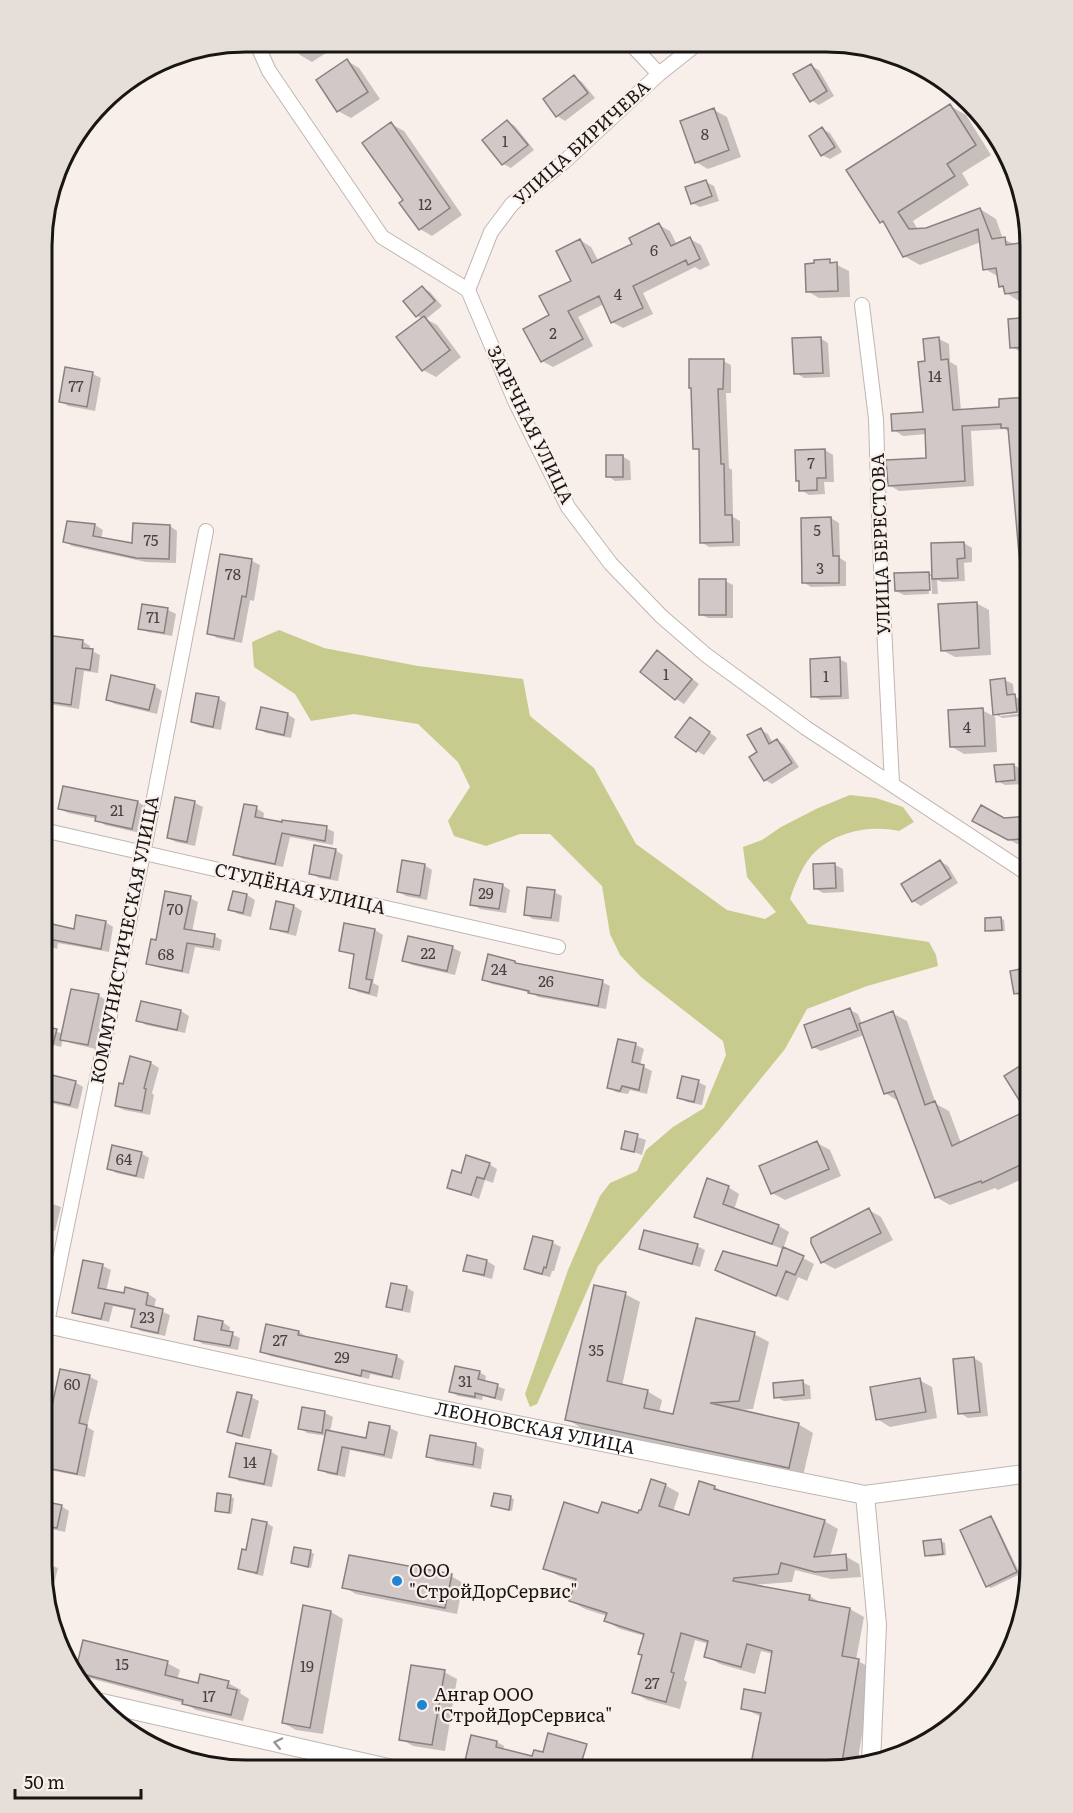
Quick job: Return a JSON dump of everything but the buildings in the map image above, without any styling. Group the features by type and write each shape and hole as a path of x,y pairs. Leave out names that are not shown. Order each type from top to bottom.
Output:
{"street":[{"path":"260,52 269,71 382,237 468,290"},
{"path":"638,52 659,74"},
{"name":"УЛИЦА БИРИЧЕВА","path":"468,290 491,232 512,204 565,161 659,74 687,52"},
{"name":"ЗАРЕЧНАЯ УЛИЦА","path":"468,290 515,401 568,507 611,564 661,616 706,655 806,728 1020,869"},
{"name":"УЛИЦА БЕРЕСТОВА","path":"862,305 876,419 879,548 892,783"},
{"name":"КОММУНИСТИЧЕСКАЯ УЛИЦА","path":"52,1290 143,854 206,531"},
{"name":"СТУДЁНАЯ УЛИЦА","path":"52,832 558,947"},
{"name":"ЛЕОНОВСКАЯ УЛИЦА","path":"52,1325 428,1407 865,1495 1020,1474"},
{"path":"865,1495 878,1625 872,1755"},
{"path":"110,1705 353,1760"}],"green space":[{"path":"279,630 324,648 418,666 523,679 530,716 594,768 636,844 727,910 765,919 776,912 747,877 743,847 762,840 781,827 818,808 850,795 876,798 903,807 914,822 899,831 866,829 855,831 824,844 811,856 804,867 790,899 808,924 929,942 936,955 938,966 867,986 807,1009 785,1049 720,1129 598,1266 537,1404 530,1407 525,1394 568,1270 600,1196 610,1183 637,1171 646,1150 673,1127 704,1108 726,1055 723,1041 641,977 620,955 610,934 602,886 550,834 520,834 486,846 454,836 448,821 470,787 458,762 418,724 354,714 311,721 295,694 254,667 252,642"}],"place":[{"name":"ООО \"СтройДорСервис\"","path":"397,1581"},
{"name":"Ангар ООО \"СтройДорСервиса\"","path":"422,1705"}]}
